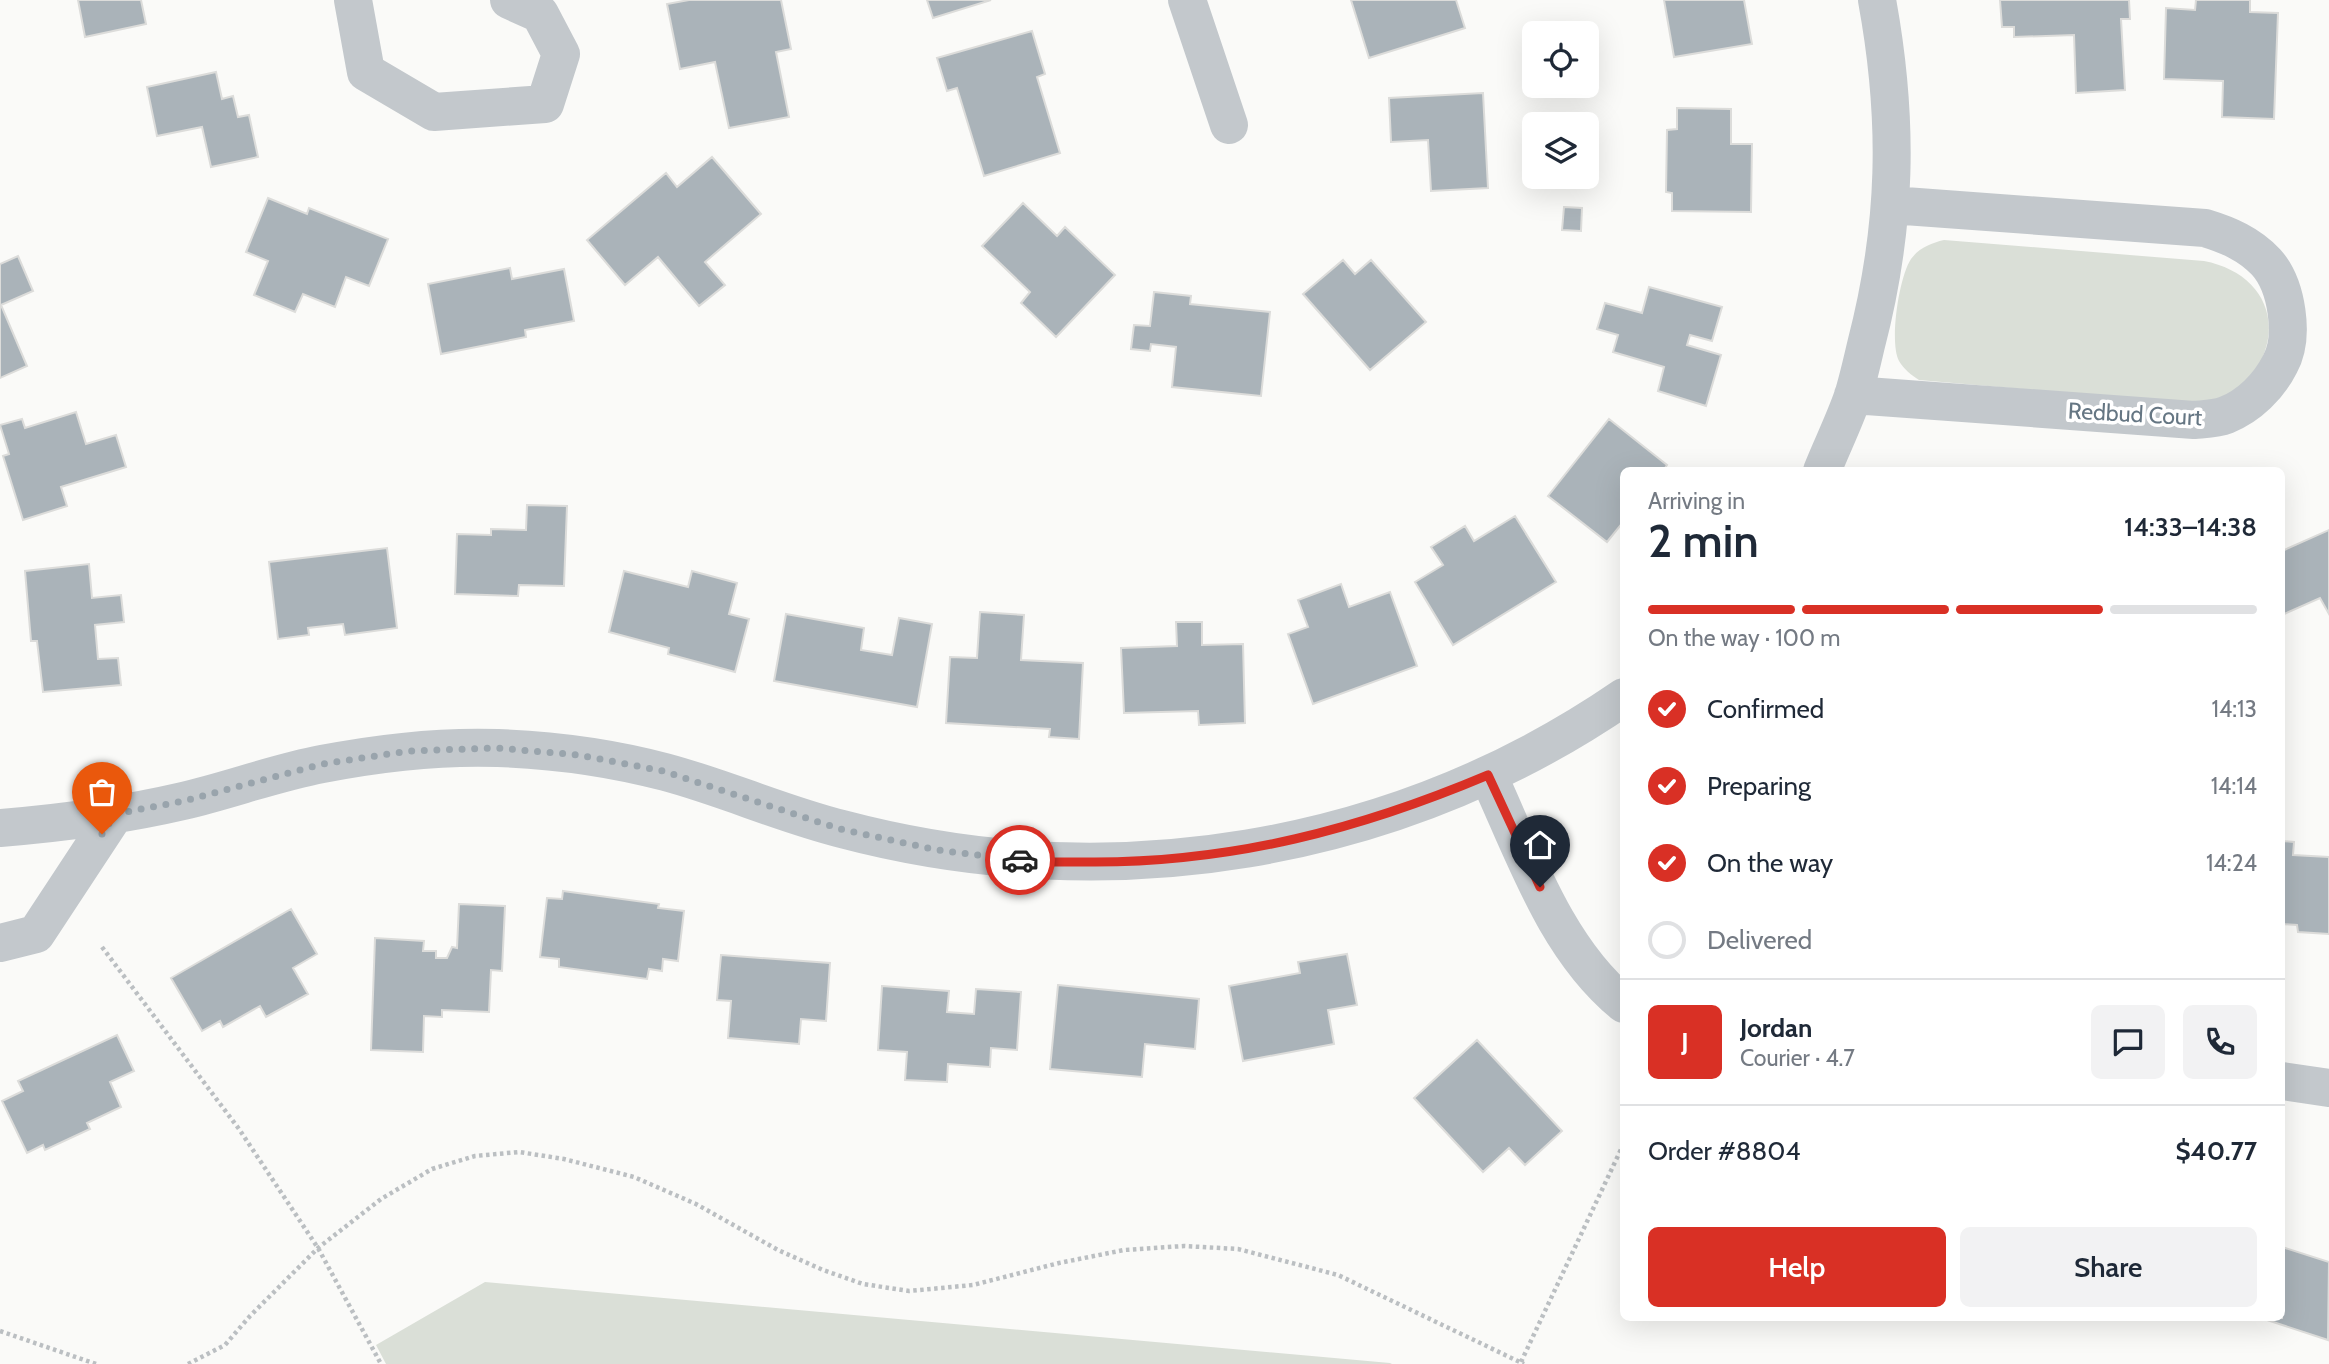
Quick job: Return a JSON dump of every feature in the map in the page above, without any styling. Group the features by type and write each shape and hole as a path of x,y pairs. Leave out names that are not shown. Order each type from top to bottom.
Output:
{"street":[{"path":"353,0 366,72 434,112 545,104 561,54 540,14 509,0"},
{"path":"1187,0 1229,125"},
{"path":"1824,467 1853,395 1880,291 1891,205 1893,133 1887,53 1877,0"},
{"name":"Redbud Court","path":"1853,395 2193,420 2225,415 2259,395 2282,363 2289,324 2282,288 2266,262 2234,237 2205,228 1891,205"},
{"path":"0,828 81,821 184,801 322,764 409,751 497,748 579,755 663,771 840,829 937,850 1036,862 1137,862 1236,852 1335,831 1434,799 1488,775 1589,720 1620,700"},
{"path":"1488,775 1549,906 1575,952 1609,992 1620,1001"},
{"path":"0,943 36,934 115,814"},
{"path":"2285,1081 2329,1088"}],"path":[{"path":"102,947 239,1129 318,1248 381,1364"},
{"path":"188,1364 225,1345 318,1248 380,1199 432,1169 475,1156 519,1152 564,1159 634,1177 696,1204 778,1250 863,1284 909,1290 973,1285 1124,1250 1184,1246 1238,1249 1338,1275 1522,1363 1620,1152"},
{"path":"0,1331 96,1364"}],"shaded area":[{"path":"1944,240 2204,261 2223,266 2239,274 2252,285 2261,298 2269,329 2266,347 2256,370 2240,388 2224,398 2192,404 1919,380 1903,367 1896,352 1895,325 1899,294 1911,259 1926,246"},
{"path":"485,1282 1392,1364 386,1364 376,1345"}],"building":[{"path":"78,0 141,0 146,24 85,37"},
{"path":"689,0 781,0 791,49 776,52 789,117 729,128 715,62 680,69 667,4"},
{"path":"927,0 991,0 933,18"},
{"path":"1351,0 1456,0 1465,28 1369,58"},
{"path":"1664,0 1744,0 1752,44 1674,57"},
{"path":"2000,0 2129,0 2130,19 2121,19 2125,90 2076,93 2074,35 2014,37 2014,27 2002,27"},
{"path":"2196,0 2250,0 2250,12 2278,13 2274,119 2222,117 2223,81 2164,79 2166,8 2195,10"},
{"path":"1032,31 1045,74 1037,77 1060,153 984,176 957,88 947,91 937,58"},
{"path":"216,72 222,99 233,96 238,117 249,115 258,157 211,167 202,127 157,136 147,87"},
{"path":"1483,93 1488,188 1431,191 1428,140 1391,142 1389,98"},
{"path":"1677,108 1731,109 1731,144 1752,144 1751,212 1672,211 1672,193 1666,192 1667,130 1677,129"},
{"path":"712,157 761,214 705,262 725,285 699,306 658,257 625,285 587,240 666,173 677,187"},
{"path":"268,198 307,214 309,208 388,239 369,286 346,277 335,307 303,294 295,312 254,295 268,261 246,252"},
{"path":"1023,203 1057,236 1065,227 1115,275 1056,337 1021,303 1030,292 982,246"},
{"path":"1564,207 1582,208 1581,231 1562,230"},
{"path":"18,256 33,291 1,305 27,366 0,378 0,264"},
{"path":"1343,260 1355,274 1371,260 1426,322 1370,370 1303,294"},
{"path":"510,268 512,279 564,269 574,321 525,330 526,337 441,354 428,284"},
{"path":"1649,287 1722,307 1712,341 1690,335 1687,345 1721,355 1706,406 1658,391 1664,367 1613,352 1618,335 1597,329 1605,303 1642,313"},
{"path":"1154,292 1191,296 1190,304 1270,312 1261,396 1172,387 1176,347 1151,344 1150,351 1131,349 1134,325 1150,326"},
{"path":"76,412 86,444 116,435 126,467 61,487 67,506 23,520 3,456 9,454 0,425 22,419 25,428"},
{"path":"1609,419 1667,465 1620,467 1620,526 1607,542 1548,496"},
{"path":"527,505 567,506 564,586 519,585 518,596 455,594 457,534 491,535 491,529 526,530"},
{"path":"1515,516 1556,582 1453,645 1415,582 1443,565 1431,547 1465,526 1474,541"},
{"path":"2329,530 2329,614 2320,598 2285,614 2285,550"},
{"path":"387,548 397,628 345,635 343,624 308,628 309,635 278,639 269,562"},
{"path":"89,564 92,598 121,595 124,622 95,625 98,659 118,658 121,685 43,692 37,641 31,641 25,571"},
{"path":"624,571 688,587 692,571 737,583 729,614 749,619 735,672 668,654 669,648 609,632"},
{"path":"1341,584 1349,607 1390,592 1417,666 1313,704 1288,634 1308,627 1298,600"},
{"path":"980,612 1024,615 1021,660 1083,663 1079,739 1049,737 1050,729 946,723 950,657 977,658"},
{"path":"786,614 864,628 861,650 892,655 899,618 932,624 917,707 774,681"},
{"path":"1176,622 1202,622 1202,645 1243,644 1245,723 1199,725 1198,711 1124,713 1121,648 1177,646"},
{"path":"2285,841 2294,842 2293,855 2329,857 2329,934 2298,932 2297,925 2285,924"},
{"path":"563,891 659,904 658,908 684,911 678,961 663,959 662,971 649,969 647,979 559,967 559,959 540,957 547,898 562,899"},
{"path":"459,904 505,906 502,971 491,970 489,1012 442,1010 442,1017 424,1016 423,1052 371,1050 375,938 424,941 423,951 436,951 436,958 447,958 452,947 457,948"},
{"path":"291,909 317,954 293,968 308,994 266,1017 260,1006 223,1027 220,1021 202,1031 171,978"},
{"path":"1347,954 1357,1005 1328,1010 1334,1044 1243,1061 1229,986 1300,973 1298,962"},
{"path":"721,955 830,963 826,1021 801,1019 799,1044 728,1038 731,1001 717,1000"},
{"path":"1058,985 1199,999 1195,1049 1145,1044 1142,1077 1050,1069"},
{"path":"882,986 949,991 947,1012 974,1014 976,989 1021,992 1017,1050 991,1048 990,1067 948,1064 947,1082 905,1080 907,1052 878,1050"},
{"path":"117,1035 134,1071 110,1082 121,1107 87,1123 90,1129 45,1150 43,1145 27,1153 2,1101 23,1091 18,1081"},
{"path":"1477,1040 1562,1131 1525,1165 1509,1148 1483,1172 1414,1098"},
{"path":"2285,1248 2329,1262 2328,1340 2270,1321 2285,1321"}],"way so far":[{"path":"102,834 115,814 184,801 322,764 409,751 497,748 579,755 663,771 840,829 937,850 1020,860"}],"route":[{"path":"1020,860 1137,862 1236,852 1335,831 1434,799 1488,775 1540,887"}]}
